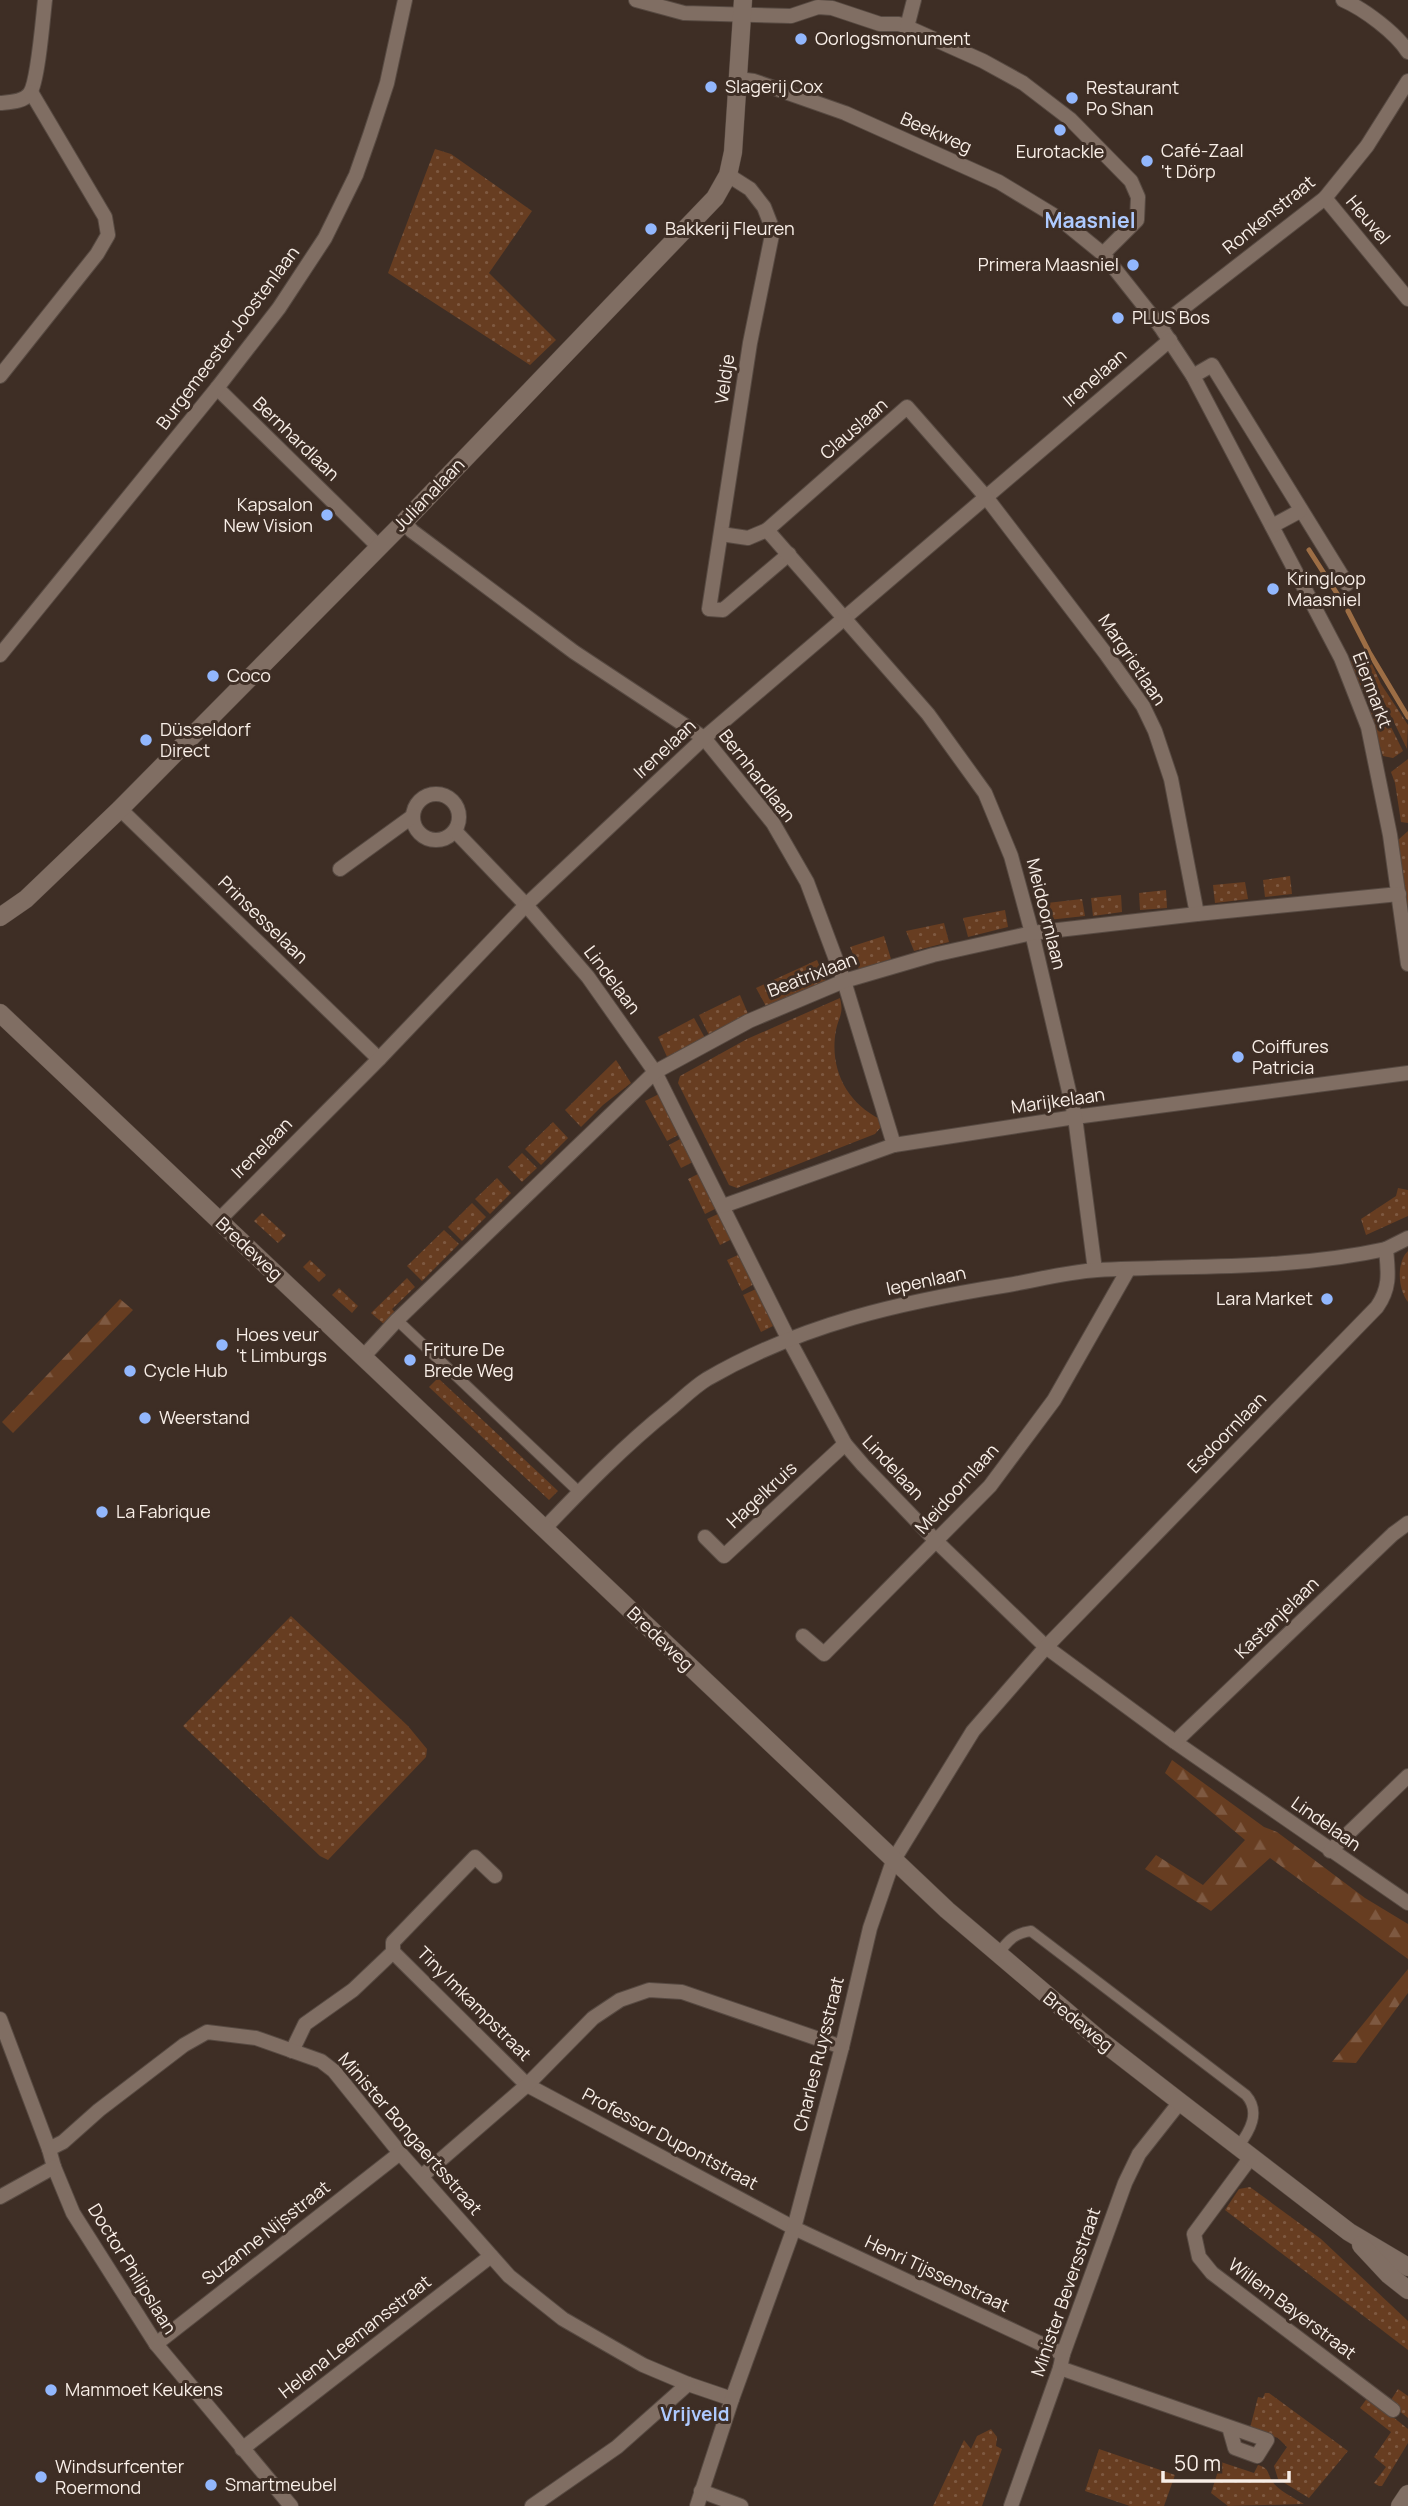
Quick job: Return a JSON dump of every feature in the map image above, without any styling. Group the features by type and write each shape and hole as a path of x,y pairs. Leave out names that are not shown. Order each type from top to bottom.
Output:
{"street":[{"path":"0,103 23,99 31,92 45,0"},
{"name":"Burgemeester Joostenlaan","path":"0,655 217,388 278,308 325,238 350,188 387,83 405,0"},
{"path":"636,0 684,13 743,7 791,16 818,6 832,8 880,24 899,24 983,61 1023,83 1069,119 1131,181 1138,197 1137,220 1103,254"},
{"path":"907,27 914,0"},
{"path":"1343,0 1354,5 1402,42 1408,52"},
{"name":"Julianalaan","path":"1,918 26,899 120,809 404,522 715,198 727,175 733,152 743,7"},
{"name":"Beekweg","path":"738,79 754,80 845,113 999,182 1060,219 1103,254 1160,326"},
{"name":"Ronkenstraat","path":"1160,326 1325,198 1367,146 1408,81"},
{"path":"0,376 97,254 108,235 105,217 31,92"},
{"name":"Veldje","path":"727,175 750,189 764,207 773,230 750,343 709,609 723,610 789,554"},
{"name":"Heuvel","path":"1325,198 1408,299"},
{"name":"Eiermarkt","path":"1160,326 1193,376 1341,658 1368,727 1380,781 1408,964"},
{"name":"Irenelaan","path":"219,1220 379,1059 526,905 704,738 1170,340"},
{"path":"1193,376 1212,365 1346,584"},
{"name":"Bernhardlaan","path":"217,388 379,547"},
{"name":"Clauslaan","path":"767,530 907,407 986,497"},
{"name":"Margrietlaan","path":"986,497 1107,654 1143,706 1155,731 1171,779 1198,914"},
{"path":"1272,526 1300,511"},
{"name":"Bernhardlaan","path":"404,522 412,531 574,652 704,738 773,823 807,882 844,981 894,1145"},
{"path":"721,534 748,538 767,530 844,617"},
{"name":"Meidoornlaan","path":"844,617 928,714 985,793 1011,856 1075,1117 1095,1270"},
{"path":"432,795 449,798 458,810 459,821 455,831 442,840 425,838 416,828 413,817 415,808 423,798 432,795"},
{"name":"Prinsesselaan","path":"120,809 379,1059"},
{"path":"340,869 413,817"},
{"name":"Lindelaan","path":"455,831 526,905 588,977 655,1072 788,1338 845,1444 936,1541 1046,1647 1175,1742 1408,1903"},
{"name":"Beatrixlaan","path":"363,1357 397,1320 655,1072 749,1021 844,981 933,955 1032,933 1399,894"},
{"name":"Bredeweg","path":"0,1013 893,1861 1100,2040 1349,2232 1408,2267"},
{"name":"Marijkelaan","path":"723,1206 894,1145 1075,1117 1408,1073"},
{"path":"1386,1249 1408,1238"},
{"name":"Iepenlaan","path":"544,1529 579,1492 655,1421 706,1380 788,1338 920,1299 1095,1270 1292,1262 1344,1258 1386,1249"},
{"name":"Esdoornlaan","path":"1046,1647 1377,1307 1386,1294 1389,1282 1386,1249"},
{"name":"Meidoornlaan","path":"803,1636 824,1654 990,1486 1054,1400 1128,1270"},
{"path":"397,1320 579,1492"},
{"name":"Hagelkruis","path":"705,1537 724,1556 845,1444"},
{"name":"Kastanjelaan","path":"1175,1742 1393,1534 1408,1523"},
{"name":"Charles Ruysstraat","path":"697,2506 732,2399 794,2228 870,1928 893,1861 973,1731 1046,1647"},
{"path":"1330,1851 1408,1776"},
{"path":"292,2051 305,2024 353,1990 393,1952 394,1942 475,1857 495,1876"},
{"path":"998,1954 1013,1937 1031,1931 1246,2095 1253,2103 1255,2112 1244,2138 1245,2152"},
{"name":"Tiny Imkampstraat","path":"393,1952 527,2085"},
{"path":"422,2176 527,2085 593,2018 620,2000 649,1990 682,1992 842,2047"},
{"name":"Doctor Philipslaan","path":"0,2019 73,2213 156,2344 290,2506"},
{"name":"Minister Bongaertsstraat","path":"49,2149 62,2142 184,2045 207,2032 256,2038 321,2061 334,2071 400,2153 509,2276 563,2319 643,2365 732,2399"},
{"name":"Professor Dupontstraat","path":"527,2085 794,2228"},
{"name":"Minister Beversstraat","path":"1011,2506 1125,2183 1139,2154 1180,2102"},
{"name":"Willem Bayerstraat","path":"1245,2152 1194,2234 1199,2257 1212,2273 1393,2410"},
{"name":"Suzanne Nijsstraat","path":"156,2344 400,2153"},
{"path":"0,2197 54,2167"},
{"name":"Henri Tijssenstraat","path":"794,2228 1061,2361 1229,2427"},
{"name":"Bredeweg","path":"1349,2232 1389,2275 1408,2290"},
{"name":"Helena Leemansstraat","path":"242,2449 491,2256"},
{"path":"532,2506 617,2447 688,2384"},
{"path":"701,2491 741,2506"},
{"path":"1400,2506 1408,2494"}],"green space":[{"path":"435,149 451,154 532,211 489,273 556,340 530,365 388,273"},
{"path":"1367,653 1381,684 1408,725 1407,749 1371,675 1359,660"},
{"path":"1353,660 1364,673 1403,751 1393,758 1383,756 1369,712 1372,710 1349,661"},
{"path":"1408,759 1408,823 1401,822 1391,772"},
{"path":"1408,831 1408,915 1398,840"},
{"path":"1290,876 1292,894 1265,897 1263,880"},
{"path":"1245,882 1248,899 1215,903 1213,885"},
{"path":"1166,890 1167,908 1140,910 1139,893"},
{"path":"1121,895 1122,912 1093,916 1091,898"},
{"path":"1082,899 1085,916 1048,920 1047,903"},
{"path":"1005,910 1008,927 968,937 963,918"},
{"path":"944,923 949,942 914,951 906,931"},
{"path":"884,936 891,959 859,969 850,947"},
{"path":"817,960 827,982 767,1008 756,988"},
{"path":"740,995 749,1016 710,1037 699,1015"},
{"path":"840,998 841,1011 834,1044 838,1070 849,1093 868,1112 880,1119 881,1127 875,1134 737,1188 729,1185 678,1083 680,1076 747,1039"},
{"path":"694,1018 705,1038 668,1059 658,1037"},
{"path":"616,1060 631,1083 581,1127 565,1110"},
{"path":"659,1094 680,1134 667,1141 645,1101"},
{"path":"553,1122 568,1138 541,1165 525,1149"},
{"path":"682,1138 695,1161 681,1168 669,1145"},
{"path":"522,1153 537,1168 522,1182 508,1167"},
{"path":"700,1173 717,1208 705,1214 688,1179"},
{"path":"497,1178 511,1193 490,1214 475,1199"},
{"path":"1398,1188 1408,1190 1408,1216 1366,1235 1361,1219 1396,1196"},
{"path":"472,1203 486,1217 462,1241 448,1227"},
{"path":"262,1213 286,1235 278,1243 254,1221"},
{"path":"720,1213 732,1239 720,1245 707,1219"},
{"path":"444,1230 459,1244 422,1281 407,1266"},
{"path":"1408,1251 1408,1302 1402,1291 1400,1269"},
{"path":"740,1254 754,1284 742,1291 727,1260"},
{"path":"310,1260 326,1275 319,1282 303,1267"},
{"path":"407,1278 415,1287 392,1309 396,1314 385,1325 371,1313"},
{"path":"339,1288 358,1306 352,1313 332,1295"},
{"path":"756,1289 773,1326 761,1332 743,1295"},
{"path":"120,1299 133,1310 13,1433 2,1422"},
{"path":"438,1378 558,1491 549,1500 429,1387"},
{"path":"291,1616 408,1726 427,1749 426,1757 328,1860 320,1856 183,1726"},
{"path":"1172,1760 1264,1827 1277,1832 1365,1898 1408,1924 1408,1959 1270,1858 1211,1911 1145,1869 1156,1855 1203,1885 1245,1840 1165,1773"},
{"path":"1408,1969 1408,1993 1356,2063 1332,2062"},
{"path":"1250,2187 1321,2239 1408,2321 1408,2350 1225,2210 1239,2189"},
{"path":"1398,2389 1408,2396 1408,2418 1389,2403"},
{"path":"1265,2393 1269,2393 1348,2451 1309,2498 1278,2479 1274,2466 1287,2447 1278,2438 1250,2428 1258,2397 1263,2398"},
{"path":"1368,2397 1408,2429 1408,2443 1382,2486 1374,2483 1386,2467 1374,2457 1391,2432 1360,2408"},
{"path":"991,2429 997,2437 996,2446 1002,2449 982,2506 933,2506 964,2440 971,2449 977,2436"},
{"path":"1099,2449 1175,2475 1164,2506 1130,2506 1085,2491"},
{"path":"1221,2462 1254,2473 1258,2465 1262,2466 1278,2488 1304,2504 1228,2506 1211,2493"}],"waterway":[{"path":"1309,550 1345,606"},
{"path":"1348,611 1408,717"}],"place":[{"name":"Oorlogsmonument","path":"801,39"},
{"name":"Slagerij Cox","path":"711,87"},
{"name":"Restaurant Po Shan","path":"1072,98"},
{"name":"Eurotackle","path":"1060,130"},
{"name":"Café-Zaal 't Dörp","path":"1147,161"},
{"name":"Bakkerij Fleuren","path":"651,229"},
{"name":"Primera Maasniel","path":"1133,265"},
{"name":"PLUS Bos","path":"1118,318"},
{"name":"Kapsalon New Vision","path":"327,515"},
{"name":"Kringloop Maasniel","path":"1273,589"},
{"name":"Coco","path":"213,676"},
{"name":"Düsseldorf Direct","path":"146,740"},
{"name":"Coiffures Patricia","path":"1238,1057"},
{"name":"Lara Market","path":"1327,1299"},
{"name":"Hoes veur 't Limburgs","path":"222,1345"},
{"name":"Friture De Brede Weg","path":"410,1360"},
{"name":"Cycle Hub","path":"130,1371"},
{"name":"Weerstand","path":"145,1418"},
{"name":"La Fabrique","path":"102,1512"},
{"name":"Mammoet Keukens","path":"51,2390"},
{"name":"Windsurfcenter Roermond","path":"41,2477"},
{"name":"Smartmeubel","path":"211,2485"}],"district":[{"name":"Maasniel","path":"1090,221"},
{"name":"Vrijveld","path":"695,2414"}]}
